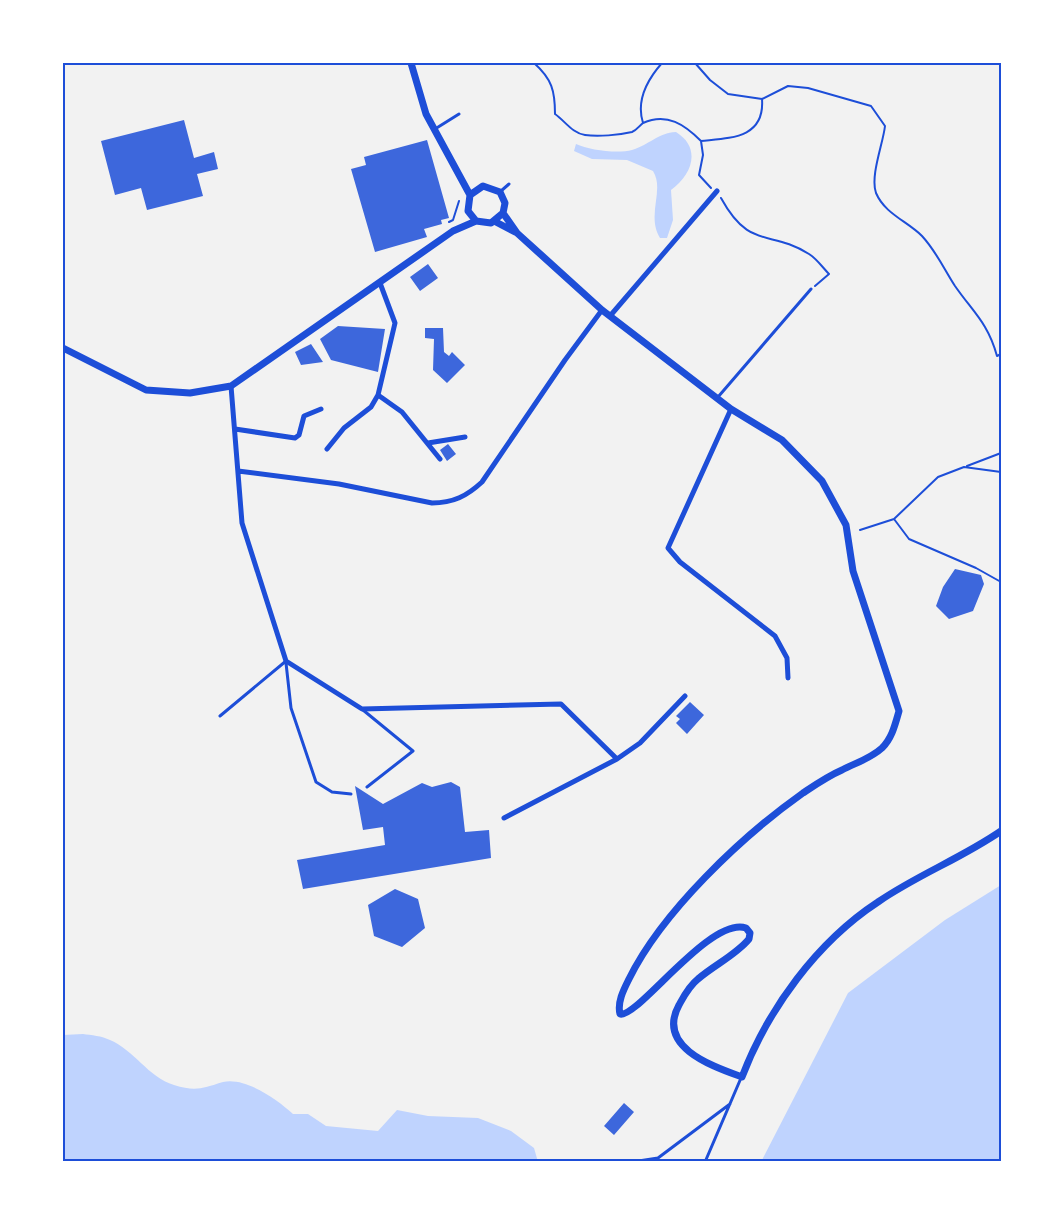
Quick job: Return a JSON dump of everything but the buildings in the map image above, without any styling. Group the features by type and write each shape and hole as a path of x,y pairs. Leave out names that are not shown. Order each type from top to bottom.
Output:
{"street":[{"path":"411,63 426,114 470,195 468,211 454,230"},
{"path":"460,173 477,188"},
{"path":"468,211 476,221 486,224 495,221 502,213 504,202 500,192 489,186 477,188 470,195"},
{"path":"610,316 717,192"},
{"path":"502,213 517,233 602,310 731,409 782,440 822,481 846,525 853,571 899,711 894,732 882,748 865,760 842,770 804,792 770,818 678,907 650,940 626,985 618,1008 620,1014 624,1015 696,950 731,930 746,928 750,933 749,939 696,980 676,1009 672,1025 674,1033 687,1050 710,1065 742,1077 768,1024 803,972 822,949 857,917 879,901 963,856 1001,831"},
{"path":"63,348 146,390 190,393 231,386 454,230 476,221"},
{"path":"495,221 517,233"},
{"path":"327,449 345,428 371,407 378,395 395,323 380,283"},
{"path":"238,471 339,484 432,503 446,503 464,497 482,482 602,310"},
{"path":"231,386 242,523 286,661 362,709 561,704 617,759"},
{"path":"378,395 402,412 440,459"},
{"path":"235,429 295,438 299,435 304,416 321,409"},
{"path":"731,409 668,548 680,562 775,636 787,658 788,678"},
{"path":"428,443 465,437"},
{"path":"504,818 617,759 640,743 685,696"}],"lane":[{"path":"435,129 459,114"},
{"path":"500,192 509,184"},
{"path":"717,398 811,289"},
{"path":"220,716 286,661"},
{"path":"286,661 291,708 316,782 332,792 351,794"},
{"path":"362,709 413,751 367,787"},
{"path":"705,1162 742,1077"},
{"path":"632,1162 658,1158 730,1104"}],"path":[{"path":"534,63 548,75 555,94 555,114 578,133 596,135 631,132 643,123 662,119 676,121 687,127 701,141 702,155 699,175 717,192 739,224 749,232 803,251 829,274 811,289"},
{"path":"643,123 640,115 642,94 662,63"},
{"path":"695,63 710,80 728,94 762,99 788,86 808,88 871,106 885,126 882,148 874,171 876,193 893,216 921,235 938,256 955,285 990,333 997,356 1001,354"},
{"path":"701,141 744,135 760,116 762,99"},
{"path":"448,223 453,220 460,192"},
{"path":"860,530 894,519 938,477 1001,453"},
{"path":"964,467 1001,472"},
{"path":"894,519 909,539 976,568 1001,582"}],"water":[{"path":"676,132 689,146 691,161 684,177 671,190 673,220 667,238 660,238 655,220 657,186 653,171 627,160 592,159 574,151 576,144 603,151 632,150"},
{"path":"1001,885 1001,1162 761,1162 848,993 945,920"},
{"path":"83,1034 119,1044 156,1076 174,1085 194,1089 223,1082 242,1083 270,1096 293,1114 308,1114 326,1126 378,1131 397,1110 428,1116 478,1118 511,1131 534,1148 538,1162 63,1162 63,1035"}]}
